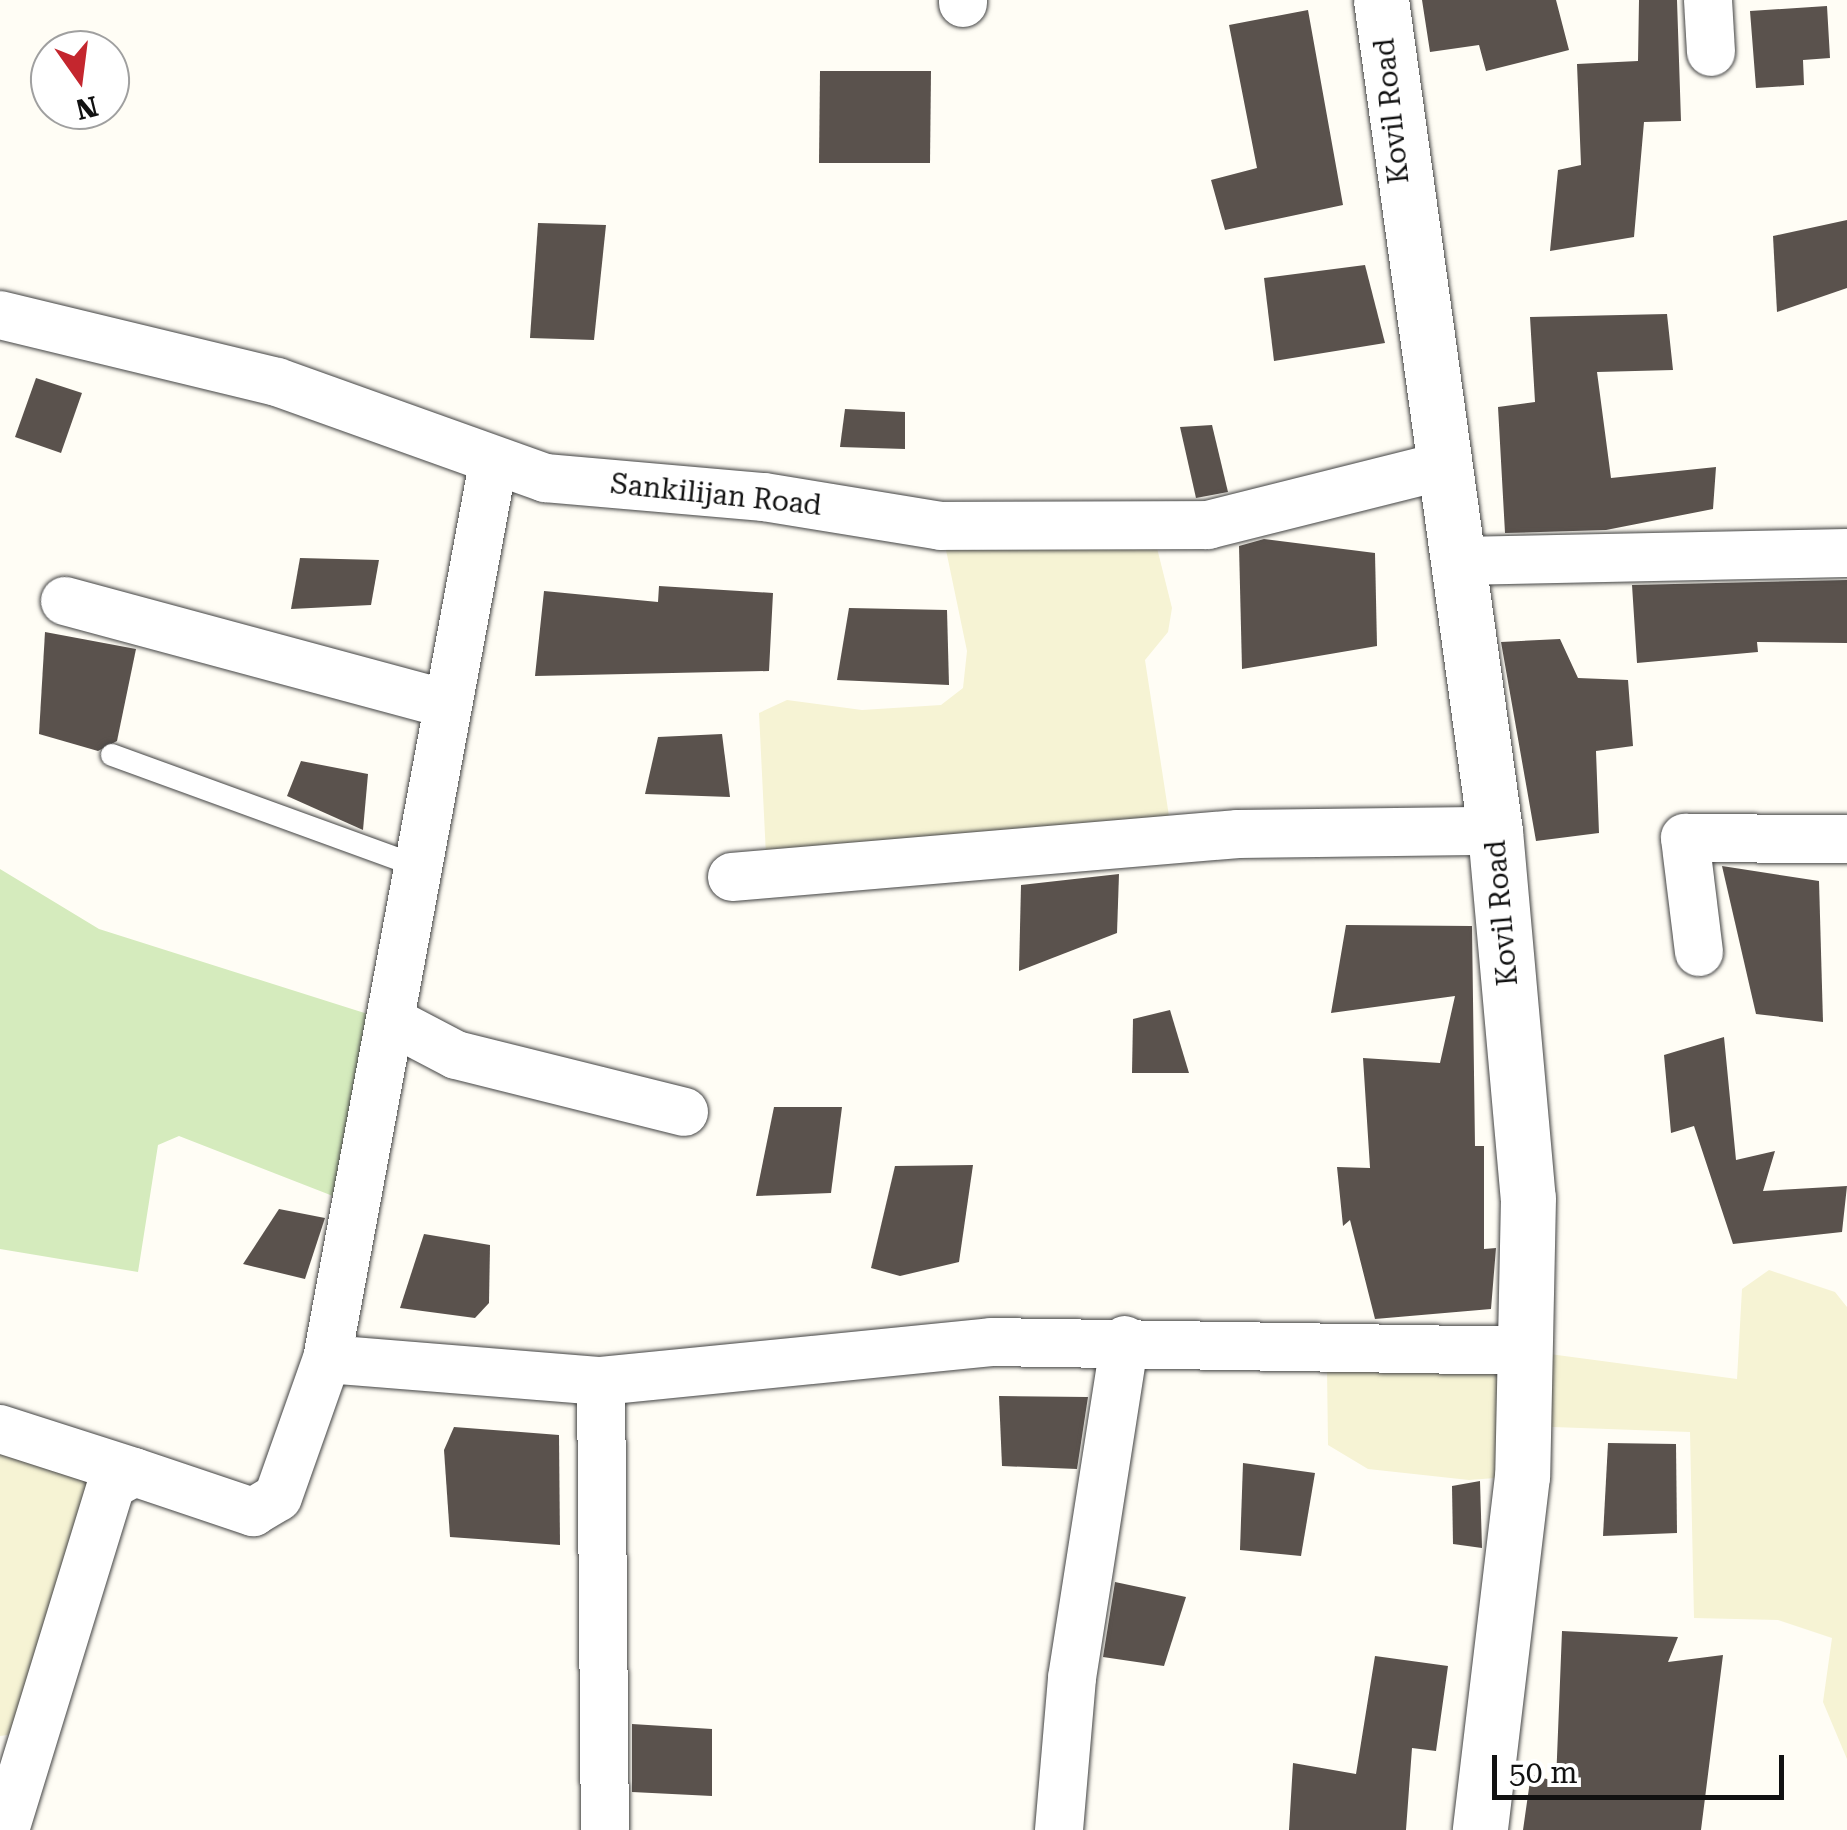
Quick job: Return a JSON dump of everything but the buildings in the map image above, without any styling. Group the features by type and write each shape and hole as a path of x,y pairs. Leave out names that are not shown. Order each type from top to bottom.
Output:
{"street":[{"name":"Kovil Road","path":"1381,0 1416,308 1447,466 1494,831 1528,1198 1522,1476 1480,1830"},
{"path":"1708,0 1710,52"},
{"name":"Sankilijan Road","path":"0,315 277,382 493,463 544,478 764,497 941,526 1208,525 1447,466"},
{"path":"0,1429 253,1512 278,1497 327,1359 393,1022 446,704 493,463"},
{"path":"1460,562 1847,552"},
{"path":"66,601 446,704"},
{"path":"732,877 1238,834 1494,831"},
{"path":"1699,952 1685,838 1847,839"},
{"path":"393,1022 456,1055 684,1112"},
{"path":"327,1359 601,1381 991,1342 1126,1340 1526,1351"},
{"path":"1059,1830 1072,1678 1126,1340"},
{"path":"601,1381 605,1830"},
{"path":"5,1830 110,1485 134,1472"}],"lane":[{"path":"112,755 420,868"}],"shaded area":[{"path":"941,526 1152,528 1172,608 1168,632 1145,660 1171,829 767,876 759,713 787,700 862,710 941,705 963,688 967,651"},
{"path":"1769,1270 1835,1292 1847,1307 1847,1759 1823,1702 1832,1638 1778,1620 1694,1618 1690,1432 1526,1426 1522,1476 1469,1480 1368,1469 1328,1445 1327,1369 1527,1351 1737,1379 1742,1289"},
{"path":"0,1429 134,1472 36,1731 0,1736"}],"green space":[{"path":"0,869 99,929 393,1022 356,1205 179,1136 158,1145 138,1272 0,1249"}]}
